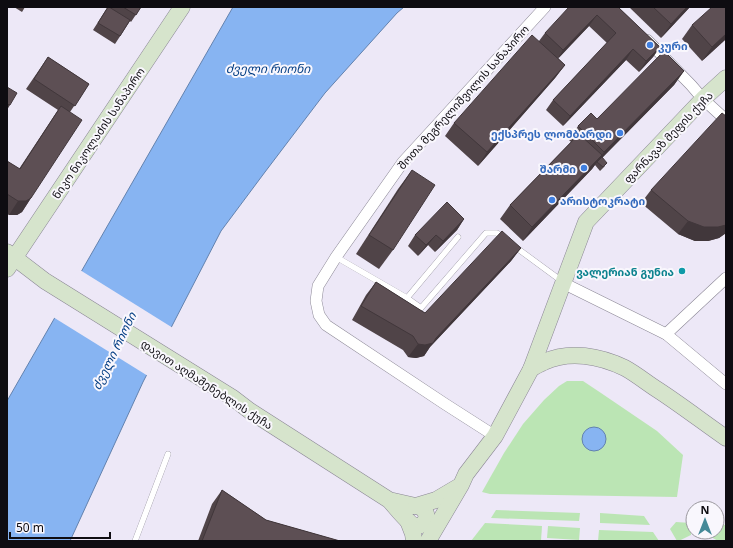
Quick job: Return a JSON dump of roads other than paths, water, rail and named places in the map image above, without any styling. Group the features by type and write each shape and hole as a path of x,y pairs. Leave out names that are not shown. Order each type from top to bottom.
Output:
{"street":[{"name":"ნიკო ნიკოლაძის სანაპირო","path":"9,260 182,7"},
{"name":"შოთა მეგრელიშვილის სანაპირო","path":"495,436 326,325 319,315 316,301 318,286 336,257 403,162 545,7"},
{"path":"641,35 691,85 703,100 726,120"},
{"name":"ფარნავაზ მეფის ქუჩა","path":"428,541 461,486 466,474 495,436 531,369 586,222 726,78"},
{"name":"დავით აღმაშენებლის ქუჩა","path":"9,260 233,398 250,411 389,500 408,521 414,541"},
{"path":"666,334 726,278"},
{"path":"563,283 666,334 726,384"},
{"path":"531,369 544,362 571,355 583,355 602,359 625,368 726,438"},
{"name":"დავით აღმაშენებლის ქუჩა","path":"389,500 416,506 436,500 461,486"},
{"path":"408,521 413,526 418,526 424,522 426,517 425,509 416,506"}],"lane":[{"path":"336,257 421,308 486,232 497,232 563,283"},
{"path":"406,298 458,237"},
{"path":"135,541 168,454"}],"water":[{"name":"ძველი რიონი","path":"233,7 404,7 325,93 221,231 143,382 70,541 7,541 7,401"},
{"path":"594,427 599,428 605,434 605,444 599,450 594,451 589,450 583,444 582,439 583,434 589,428"}],"place":[{"name":"კური","path":"650,45"},
{"name":"ექსპრეს ლომბარდი","path":"620,133"},
{"name":"შარმი","path":"584,168"},
{"name":"არისტოკრატი","path":"552,200"},
{"name":"ვალერიან გუნია","path":"682,271"}]}
